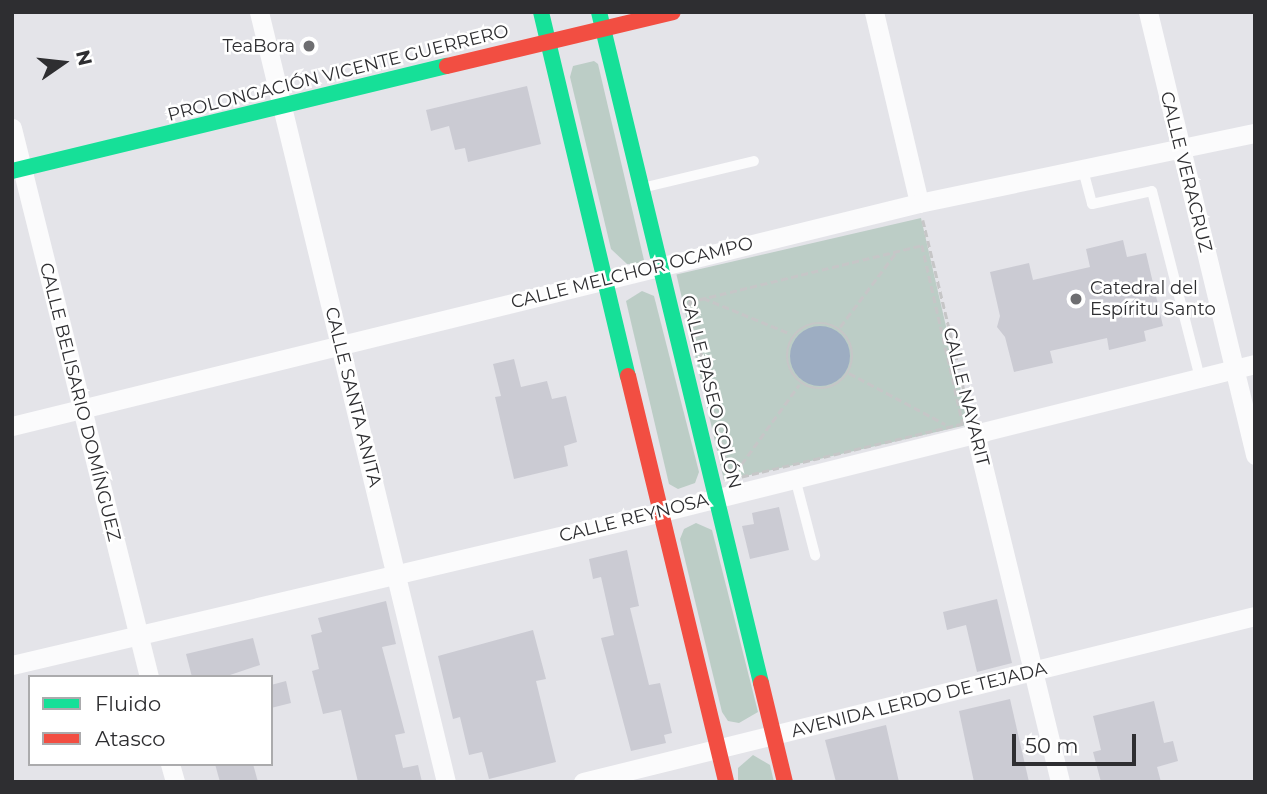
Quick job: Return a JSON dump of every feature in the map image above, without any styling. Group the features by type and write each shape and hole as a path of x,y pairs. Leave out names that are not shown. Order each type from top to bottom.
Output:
{"main road":[{"path":"541,12 726,782"},
{"name":"CALLE PASEO COLÓN","path":"599,12 785,782"},
{"name":"PROLONGACIÓN VICENTE GUERRERO","path":"17,169 673,12"}],"street":[{"name":"CALLE SANTA ANITA","path":"258,12 446,782"},
{"path":"874,12 919,203"},
{"name":"CALLE VERACRUZ","path":"1148,12 1255,455"},
{"name":"CALLE BELISARIO DOMÍNGUEZ","path":"12,128 17,169 82,410 148,675"},
{"name":"CALLE MELCHOR OCAMPO","path":"12,426 919,203 1181,151 1255,133"},
{"name":"CALLE REYNOSA","path":"12,664 662,512 1255,365"},
{"name":"CALLE NAYARIT","path":"975,433 1060,782"},
{"name":"AVENIDA LERDO DE TEJADA","path":"583,782 774,737 1255,616"}],"lane":[{"path":"643,188 754,161"},
{"path":"1083,170 1092,204 1152,191 1200,378"},
{"path":"795,478 815,555"}],"path":[{"name":"CALLE NAYARIT","path":"919,203 975,433"},
{"path":"922,245 963,424 730,481 689,302 922,245"},
{"path":"840,327 897,251"},
{"path":"703,298 793,335 821,323 840,327 852,348 849,373"},
{"path":"793,335 787,355 799,385"},
{"path":"849,373 951,427"},
{"path":"799,385 818,389 849,373"},
{"path":"730,481 799,385"}],"shaded area":[{"path":"594,61 598,64 644,260 638,264 627,264 611,249 570,77 573,66"},
{"path":"921,218 969,425 724,481 676,274"},
{"path":"642,291 654,296 699,472 695,483 678,489 669,484 626,301"},
{"path":"696,523 712,530 758,712 739,723 728,721 722,712 680,539 684,529"},
{"path":"753,755 770,765 774,782 738,782 738,768"}],"water":[{"path":"820,326 832,328 845,339 850,356 848,368 837,381 820,386 808,384 795,373 790,356 792,344 803,331"}],"building":[{"path":"527,86 541,144 468,162 465,148 455,150 449,126 431,131 426,110"},
{"name":"Catedral del Espíritu Santo","path":"1123,240 1127,257 1146,253 1163,326 1144,331 1146,341 1109,350 1107,338 1050,351 1053,363 1014,372 1005,337 997,327 1000,316 990,272 1029,263 1033,280 1090,267 1086,249"},
{"path":"514,359 521,387 547,381 552,399 566,396 577,442 564,446 568,466 514,479 495,397 501,396 493,364"},
{"path":"779,507 789,550 750,559 742,526 754,524 752,513"},
{"path":"627,550 639,606 630,608 649,685 660,683 672,733 664,735 666,743 631,751 601,638 614,635 601,577 593,579 589,559"},
{"path":"997,599 1012,663 977,672 966,625 947,630 943,612"},
{"path":"386,601 396,644 382,647 405,733 395,735 403,768 418,765 422,782 358,782 341,710 323,714 312,671 319,669 311,635 322,632 318,618"},
{"path":"533,630 546,679 536,681 556,762 489,779 482,752 469,755 460,717 453,719 438,656"},
{"path":"253,638 260,665 230,675 191,675 186,654"},
{"path":"286,681 291,703 273,708 273,684"},
{"path":"1010,699 1029,782 974,782 959,711"},
{"path":"1154,701 1164,743 1173,741 1178,761 1157,767 1161,782 1101,782 1093,752 1101,750 1093,716"},
{"path":"886,725 899,782 836,782 825,740"},
{"path":"216,766 254,766 258,782 220,782"}],"traffic: fast":[{"path":"541,12 628,376"},
{"path":"599,12 761,683"},
{"path":"12,171 447,66"}],"traffic: jam":[{"path":"447,66 673,12"},
{"path":"628,376 726,782"},
{"path":"761,683 785,782"}],"place":[{"name":"TeaBora","path":"309,46"},
{"name":"Catedral del Espíritu Santo","path":"1076,299"}]}
